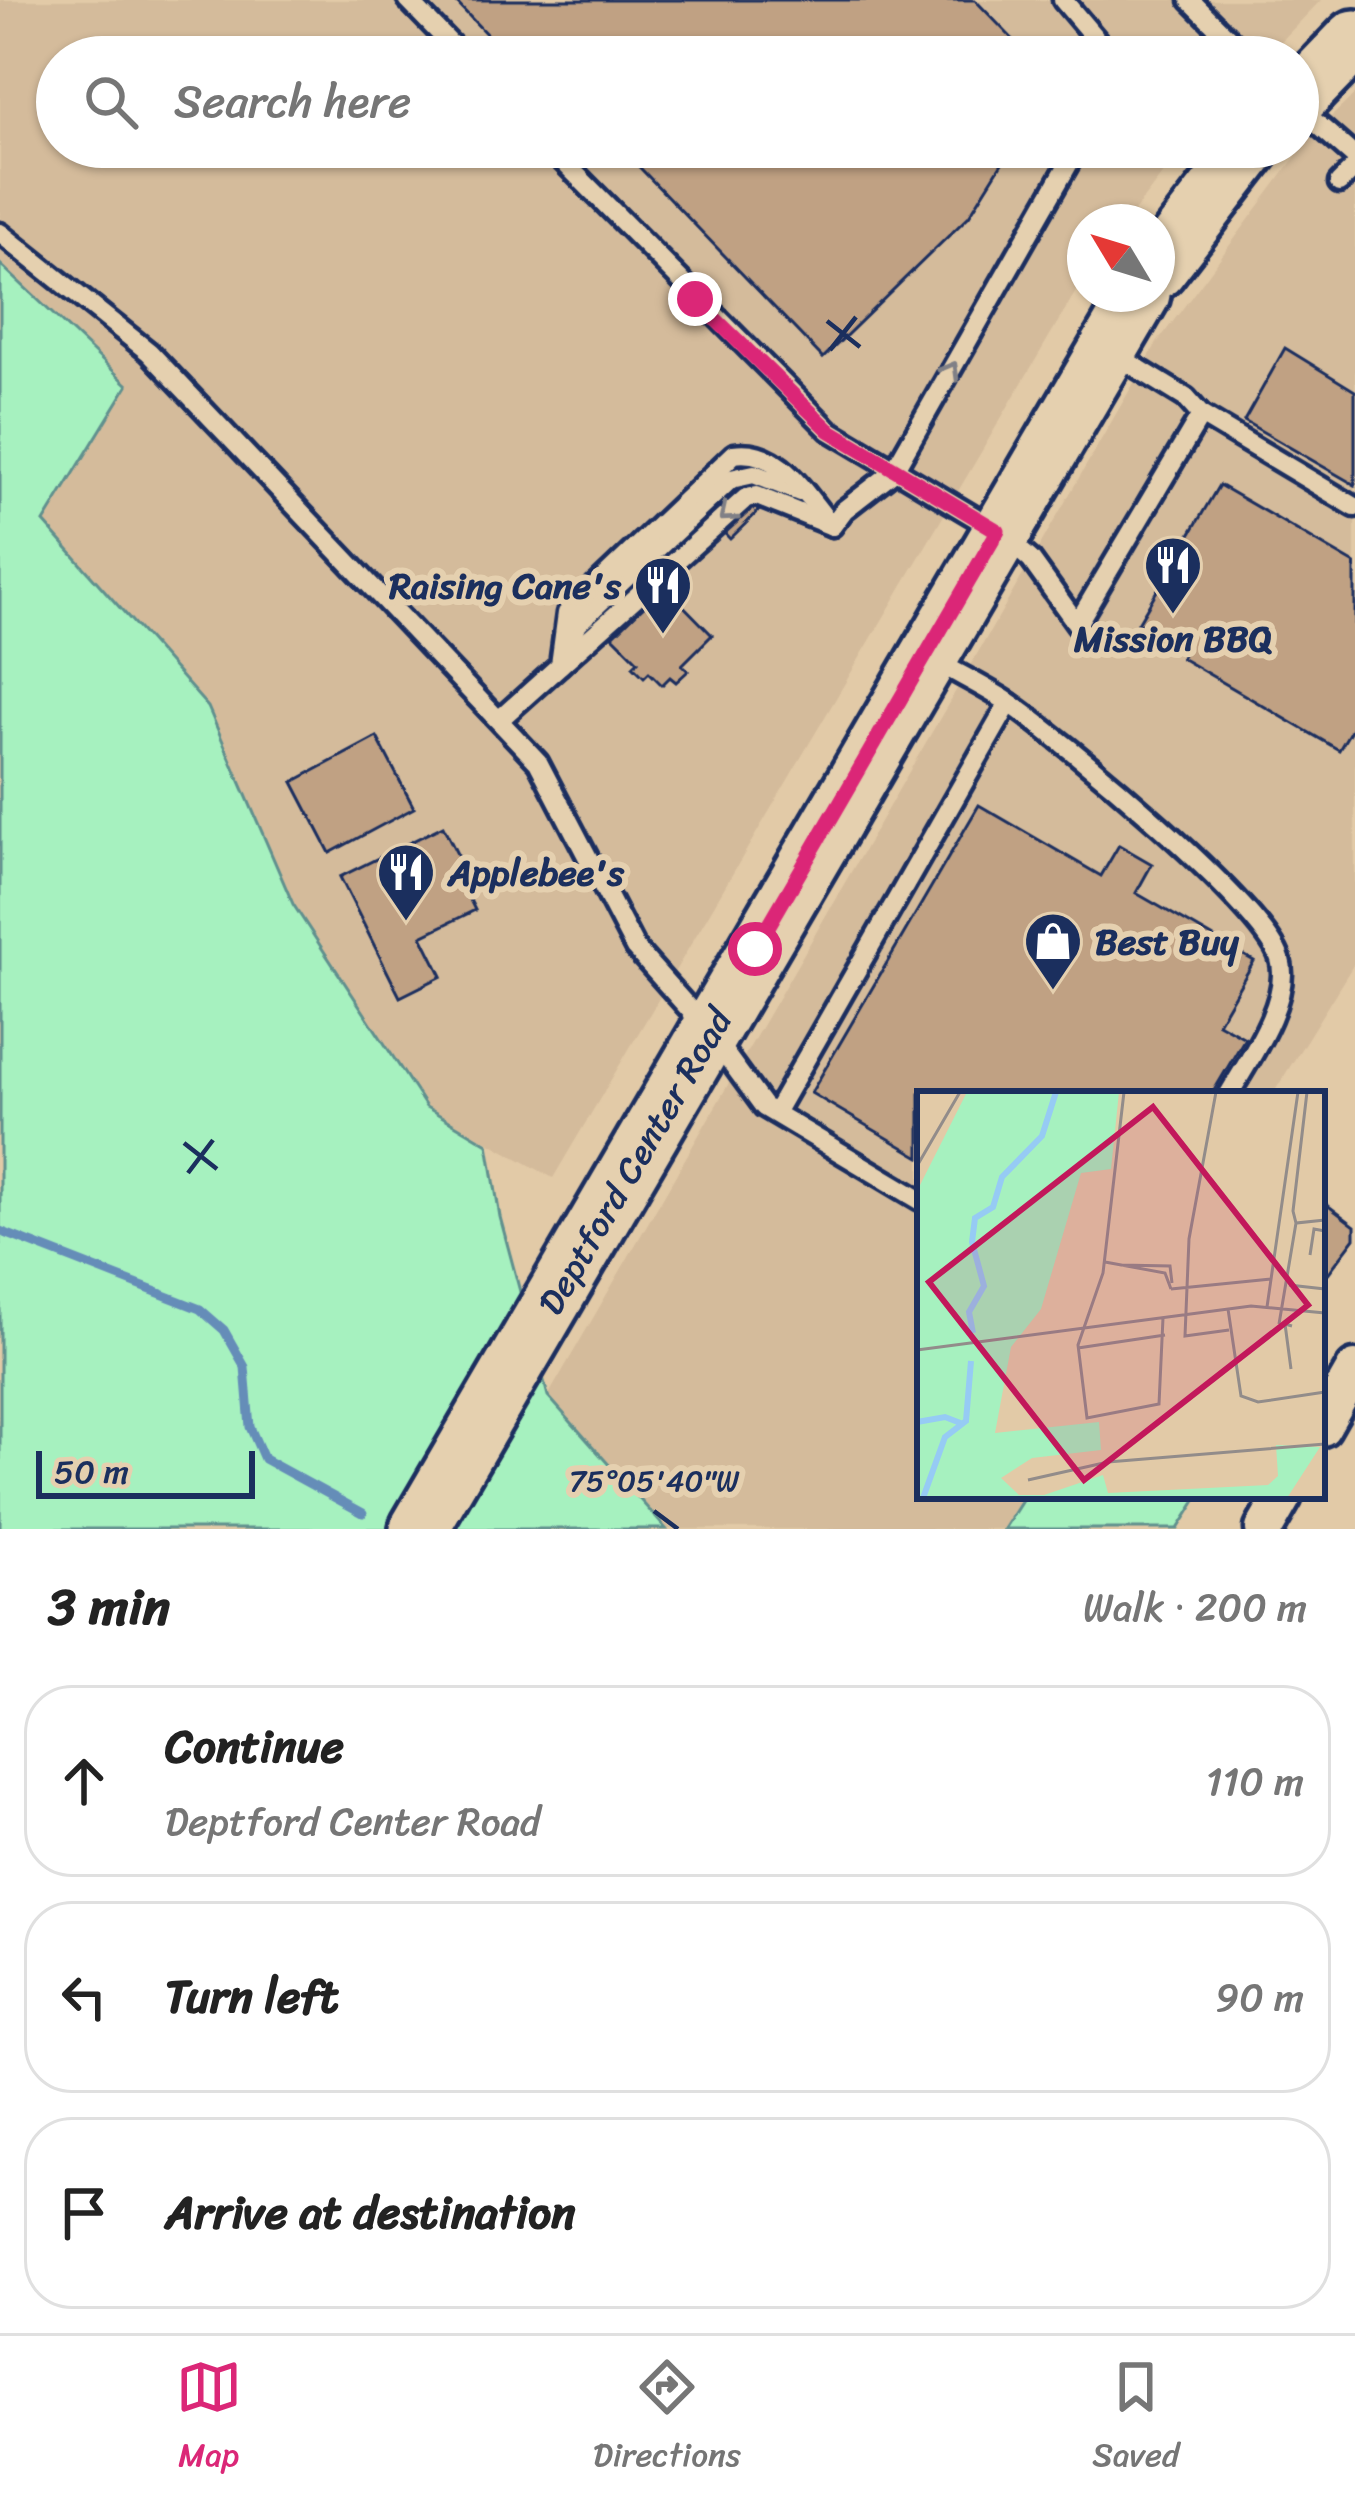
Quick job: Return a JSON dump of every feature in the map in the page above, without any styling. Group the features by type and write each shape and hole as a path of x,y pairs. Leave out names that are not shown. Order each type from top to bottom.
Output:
{"main road":[{"path":"1319,76 1355,39"},
{"path":"1175,237 1213,168"},
{"name":"Deptford Center Road","path":"418,1529 1130,312"}],"street":[{"path":"1325,1422 1355,1369"},
{"path":"1264,1529 1280,1499"}],"lane":[{"path":"408,0 443,36"},
{"path":"1063,0 1093,36"},
{"path":"1190,0 1226,36"},
{"path":"1205,15 1221,0"},
{"path":"1319,125 1355,157"},
{"path":"1339,183 1355,166"},
{"path":"570,168 829,430 998,531 1031,560 1077,624 1201,416"},
{"path":"832,526 844,510 893,472 1066,168"},
{"path":"0,232 149,352 538,762 635,948 707,1029 764,1106 917,1198"},
{"path":"1106,350 1186,398 1201,416 1355,507"},
{"path":"560,664 567,613 734,454 752,451 781,466 832,526"},
{"path":"499,720 594,640 746,498 757,496 832,526"},
{"path":"928,656 1009,703 1188,852 1258,920 1282,962 1272,1021 1231,1091"},
{"path":"775,1113 1009,703"}],"shaded area":[{"path":"0,0 1321,0 1286,36 36,36 36,168 1167,168 1140,204 1067,204 1067,307 553,1178 426,1107 293,904 208,707 44,522 128,385 0,264"},
{"path":"1355,94 1355,962 1275,1091 917,1091 917,1499 1023,1499 1004,1529 666,1529 548,1396 1157,343 1287,168 1319,168 1319,128"}],"green space":[{"path":"0,264 128,385 44,522 208,707 293,904 426,1107 488,1144 500,1217 548,1396 666,1529 0,1529"},
{"path":"1023,1499 1197,1499 1178,1529 1004,1529"}],"building":[{"path":"454,0 975,0 1010,36 488,36"},
{"path":"640,168 999,168 969,216 823,358"},
{"path":"1285,348 1355,391 1355,485 1244,421"},
{"path":"739,468 770,500 730,539 699,507"},
{"path":"1219,485 1355,564 1355,723 1339,750 1181,658 1185,650 1138,623"},
{"name":"Raising Cane's","path":"664,586 712,635 682,665 688,671 676,682 670,677 662,685 649,672 644,677 633,666 638,661 613,636"},
{"path":"377,737 414,808 330,853 293,782"},
{"name":"Best Buy","path":"979,805 1101,876 1119,845 1152,864 1136,893 1254,961 1218,1023 1245,1038 1214,1091 917,1091 917,1155 811,1093"},
{"name":"Applebee's","path":"443,826 473,886 465,890 475,910 422,936 442,976 400,997 340,877"},
{"path":"1325,1203 1355,1226 1355,1238 1325,1278"}],"waterway":[{"path":"0,1231 200,1309 224,1330 245,1367 250,1427 264,1459 363,1513"}],"place":[{"name":"Mission BBQ","path":"1173,616"},
{"name":"Raising Cane's","path":"663,636"},
{"name":"Applebee's","path":"406,923"},
{"name":"Best Buy","path":"1053,992"}],"route":[{"path":"695,299 829,430 998,531 755,949"}]}
